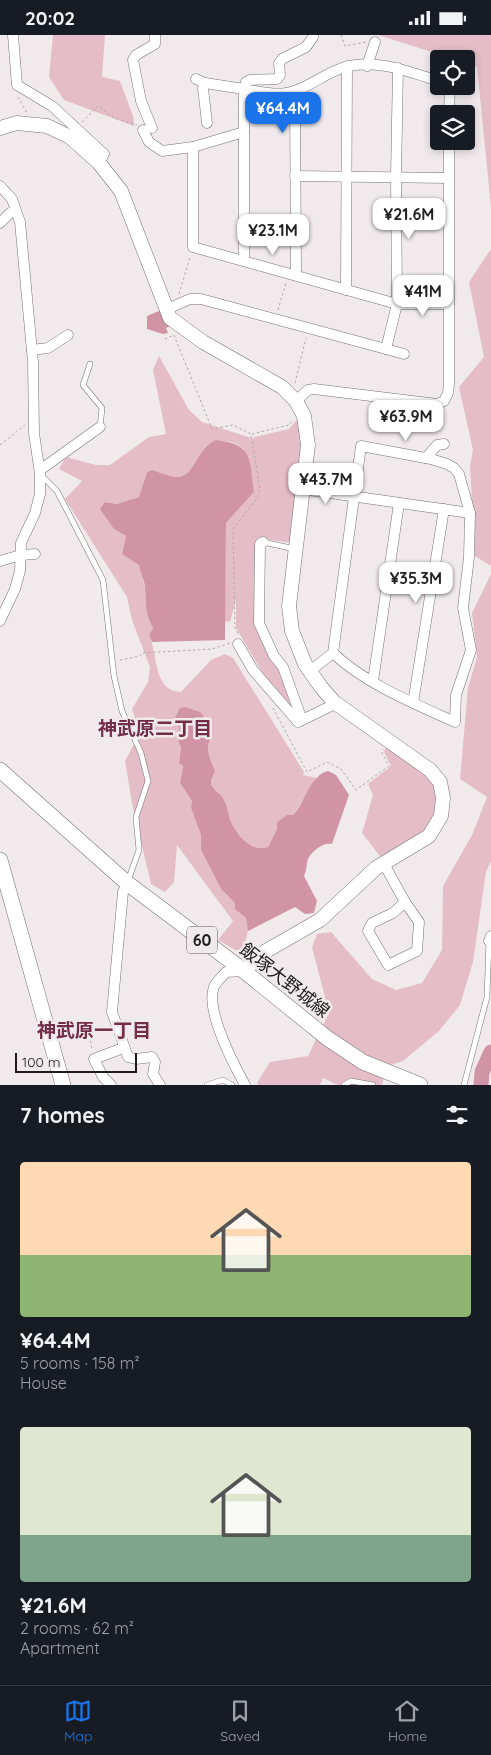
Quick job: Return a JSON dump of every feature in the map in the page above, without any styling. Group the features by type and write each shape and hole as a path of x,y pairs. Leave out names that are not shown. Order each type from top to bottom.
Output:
{"main road":[{"name":"飯塚大野城線","path":"0,770 127,883 244,971 327,1038 362,1063 393,1080 420,1085"},
{"path":"0,860 63,1085"}],"street":[{"path":"13,35 17,85 52,106 104,154 99,163"},
{"path":"155,35 155,43 133,59 149,142 159,150 193,147 244,132"},
{"path":"244,261 244,89 246,82 250,80 277,79 280,75 279,63 282,59 306,47 313,37"},
{"path":"367,66 374,42"},
{"path":"207,123 201,81 270,93 295,91 347,66 398,68 430,78"},
{"path":"346,290 347,66"},
{"path":"386,349 397,304 396,176 398,68"},
{"path":"292,274 295,91"},
{"path":"0,128 17,123 35,124 60,131 70,137 99,163 121,191 170,318 184,330 276,383 296,403 307,429 308,445 289,606 292,631 310,671 336,703 430,770 440,782 443,797 440,816 430,836 384,864 320,920 266,951 244,971 226,972 214,988 214,1013 229,1056 244,1085"},
{"path":"193,147 193,247 397,304 449,304"},
{"path":"296,403 308,391 314,389 437,403 444,401 448,393 449,383 448,150"},
{"path":"295,177 448,177"},
{"path":"0,186 12,199 17,208 32,350 35,445 40,472 40,494 36,513 20,543 21,555 15,589 0,621"},
{"path":"0,223 10,213"},
{"path":"166,310 179,303 201,299 404,354"},
{"path":"32,350 48,348 68,335"},
{"path":"40,472 100,427"},
{"path":"310,671 333,653 362,443 426,458 454,468 459,474 470,513 470,557 463,608 471,650 458,689 455,722 413,703 373,681 346,665 333,653"},
{"path":"426,458 437,445 444,444"},
{"path":"302,489 470,513"},
{"path":"373,681 399,503"},
{"path":"413,703 444,509"},
{"path":"263,542 260,544 259,623 274,656 283,667 302,720"},
{"path":"0,561 21,555 35,555"},
{"path":"239,640 257,675 298,722 336,703"},
{"path":"384,864 405,902 419,922 417,951 388,965 368,931 372,923 393,913 405,902"},
{"path":"127,883 123,892 112,1012 123,1047 130,1058 152,1057 155,1062 154,1074 160,1085"},
{"path":"111,1085 103,1077 94,1059 123,1047"}],"lane":[{"path":"90,364 83,385 102,409 100,427"},
{"path":"40,472 57,491 103,580 112,662 122,711 142,753 148,781 136,817 139,850 127,883"},
{"path":"263,542 295,549"},
{"path":"464,1085 487,997 490,939"},
{"path":"207,1085 222,1080 232,1085"},
{"path":"344,1085 351,1081 373,1085"}],"path":[{"path":"341,35 345,46 374,42"},
{"path":"18,99 35,124"},
{"path":"83,135 86,130 81,122 98,106 115,118 147,129"},
{"path":"179,303 179,294 193,247"},
{"path":"276,318 292,274"},
{"path":"174,335 212,429 233,425 251,434 265,433 289,425 296,403 310,327"},
{"path":"0,445 34,418"},
{"path":"112,662 140,656 142,653 212,649 239,640 235,628 233,529 257,498 260,489 251,434"},
{"path":"271,704 307,772 326,762 341,769 356,790 389,765 382,753 388,740"},
{"path":"49,1031 79,1021 88,1026 94,1059"}],"shaded area":[{"path":"53,35 105,35 102,77 120,81 133,116 134,126 64,100 49,77"},
{"path":"378,35 491,35 491,207 477,67 475,66 475,50 430,51"},
{"path":"491,249 491,566 475,556 470,466 473,450 459,387 484,357 469,282"},
{"path":"159,311 173,325 166,328 168,333 163,334 147,329 147,316"},
{"path":"159,356 189,410 202,422 254,439 254,437 289,429 299,417 304,444 291,543 258,538 256,623 281,670 298,717 262,672 236,628 236,600 230,622 225,621 226,523 254,492 244,449 231,442 214,442 208,445 191,471 186,475 175,477 151,470 147,472 139,497 117,504 105,502 114,529 126,536 122,554 139,564 145,588 147,612 153,628 149,635 158,671 165,686 181,692 211,660 225,654 233,658 304,772 303,775 317,778 293,815 287,815 277,822 277,829 268,847 262,848 251,845 235,829 225,801 211,784 215,771 208,752 210,740 206,727 180,708 175,717 181,735 178,741 181,747 179,763 183,766 180,783 192,801 191,808 201,835 201,850 221,889 235,903 236,909 246,918 248,931 243,951 235,950 218,940 233,921 177,845 174,882 165,892 151,884 132,803 125,761 140,733 132,709 148,682 150,667 132,620 127,597 65,499 82,481 59,469 66,457 96,465 110,465 149,437 166,434 153,370"},
{"path":"216,440 237,445 247,455 250,462 254,492 226,523 225,640 152,642 149,635 153,628 147,612 145,585 139,565 122,554 126,536 114,529 100,509 105,502 117,504 139,497 147,472 152,470 175,477 184,475 193,467 204,449"},
{"path":"491,574 491,861 486,872 473,962 460,1005 439,1031 403,1061 387,1066 382,1085 338,1085 323,1078 320,1085 258,1085 257,1083 270,1062 308,1056 329,1013 312,947 317,934 331,932 372,979 396,990 422,983 442,950 443,886 472,835 487,797 460,779 468,688 477,657 472,613"},
{"path":"185,707 200,712 203,715 210,740 209,755 215,771 211,784 225,801 235,829 251,845 262,848 268,847 277,829 277,822 287,815 293,815 312,784 322,774 328,771 336,775 349,795 332,844 325,844 318,848 308,859 304,876 317,901 314,913 305,914 295,907 248,931 246,918 235,909 235,903 221,889 201,850 201,835 191,808 192,801 180,783 183,766 179,763 181,747 178,741 181,735 175,717 180,708"},
{"path":"387,745 432,779 439,799 429,831 383,860 362,833 373,795 368,784 391,766 384,752"}],"waterway":[{"path":"481,1085 482,1072 491,1052"}],"district":[{"name":"神武原二丁目","path":"155,728"},
{"name":"神武原一丁目","path":"94,1030"}]}
